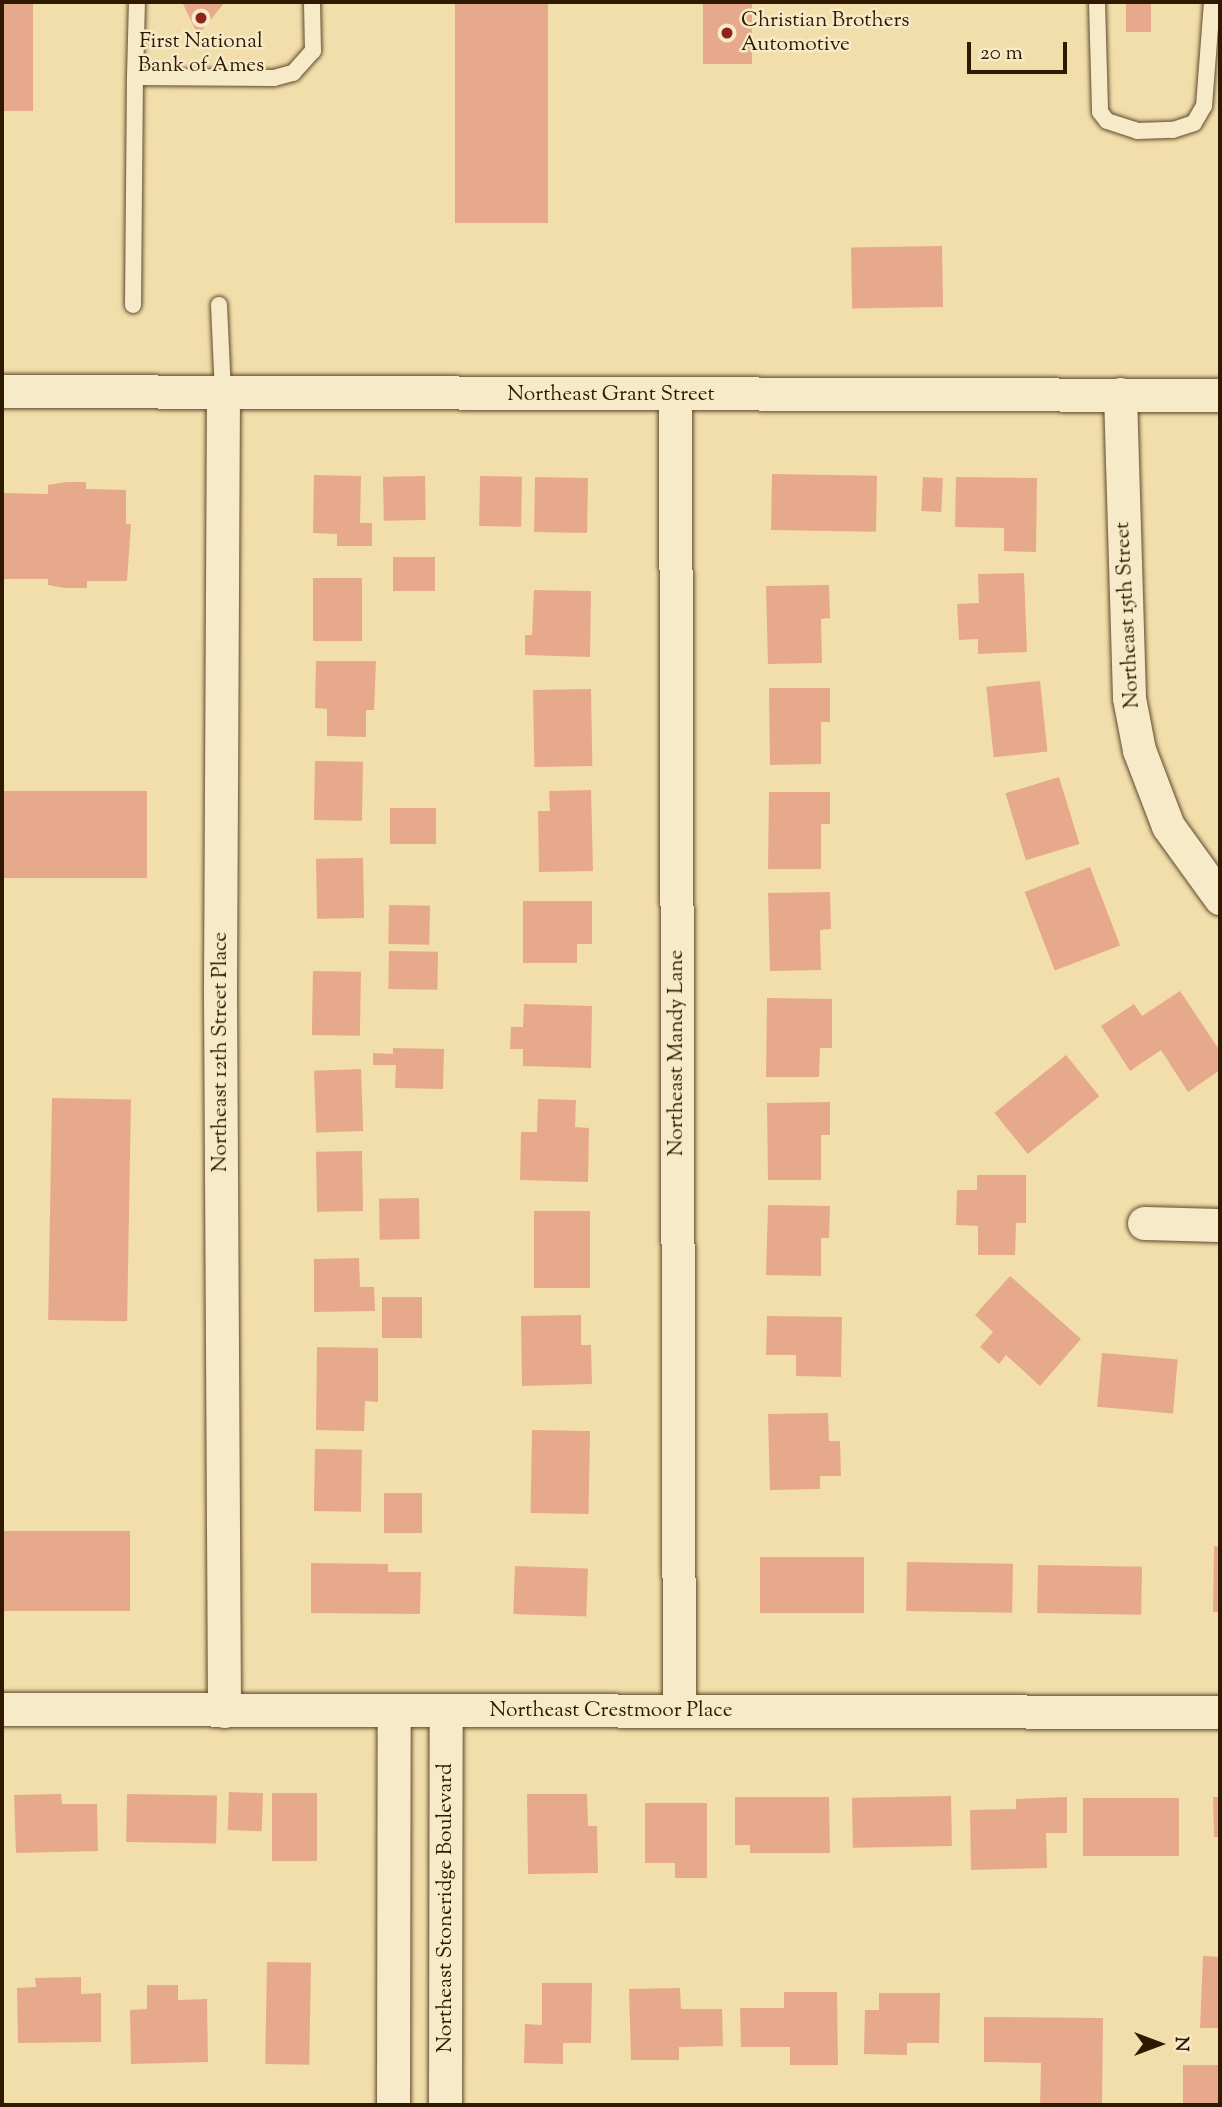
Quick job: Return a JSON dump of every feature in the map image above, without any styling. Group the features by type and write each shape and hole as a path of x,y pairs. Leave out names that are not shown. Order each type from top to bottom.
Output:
{"street":[{"name":"Northeast Grant Street","path":"2,391 675,395 1220,394"},
{"name":"Northeast 12th Street Place","path":"223,393 220,991 224,1710"},
{"name":"Northeast 15th Street","path":"1120,394 1129,698 1139,750 1168,826 1220,898"},
{"name":"Northeast Mandy Lane","path":"675,395 679,1711"},
{"path":"1144,1223 1220,1225"},
{"name":"Northeast Crestmoor Place","path":"2,1709 1220,1712"},
{"path":"393,2105 394,1710"},
{"name":"Northeast Stoneridge Boulevard","path":"445,2105 446,1710"}],"lane":[{"path":"133,305 136,2"},
{"path":"135,77 274,78 293,73 313,51 312,2"},
{"path":"1097,2 1100,111 1107,121 1138,131 1173,130 1194,123 1204,106 1210,80 1212,2"},
{"path":"219,305 223,393"}],"building":[{"path":"2,2 33,2 33,111 2,111"},
{"name":"First National Bank of Ames","path":"182,2 225,2 198,35"},
{"path":"455,2 548,2 548,223 455,223"},
{"name":"Christian Brothers Automotive","path":"703,2 752,2 752,64 703,64"},
{"path":"1126,2 1151,2 1151,32 1126,32"},
{"path":"942,246 943,307 852,309 851,248"},
{"path":"772,474 877,476 876,532 771,530"},
{"path":"314,475 361,476 360,523 372,523 372,546 337,546 337,534 313,533"},
{"path":"425,476 426,520 384,521 383,477"},
{"path":"480,476 522,477 521,527 479,526"},
{"path":"535,477 588,478 587,533 534,532"},
{"path":"923,477 943,478 941,512 921,511"},
{"path":"956,477 1037,478 1036,552 1004,551 1004,528 955,527"},
{"path":"86,482 86,489 126,490 126,524 131,524 127,581 87,581 87,588 65,588 48,585 48,579 2,579 2,493 48,494 48,485"},
{"path":"393,557 435,557 435,591 393,591"},
{"path":"1024,573 1027,652 978,654 978,639 959,640 957,604 979,603 978,574"},
{"path":"313,578 362,578 362,641 313,641"},
{"path":"829,585 830,618 821,619 822,663 768,664 766,586"},
{"path":"534,590 591,591 590,657 525,655 525,635 532,635"},
{"path":"316,661 376,661 374,710 366,710 366,737 327,736 327,709 315,708"},
{"path":"1040,681 1047,752 994,757 986,687"},
{"path":"769,688 830,688 830,722 821,722 821,764 770,765"},
{"path":"591,689 592,766 534,767 533,690"},
{"path":"315,761 363,762 362,821 314,820"},
{"path":"1059,777 1079,844 1026,860 1005,793"},
{"path":"591,790 593,871 539,872 538,811 550,811 549,791"},
{"path":"2,791 147,791 147,878 2,878"},
{"path":"769,792 830,792 830,824 821,824 821,869 768,869"},
{"path":"390,808 436,808 436,844 390,844"},
{"path":"363,858 364,918 317,919 316,859"},
{"path":"1090,867 1120,945 1055,971 1025,892"},
{"path":"830,892 831,929 820,930 821,970 770,971 768,893"},
{"path":"523,901 592,901 592,944 577,944 577,963 523,963"},
{"path":"389,905 430,906 429,945 388,944"},
{"path":"389,951 438,952 437,990 388,989"},
{"path":"313,971 361,972 360,1036 312,1035"},
{"path":"1180,991 1220,1051 1220,1070 1188,1092 1161,1050 1130,1071 1101,1026 1134,1004 1142,1016"},
{"path":"767,998 832,999 832,1048 820,1048 819,1077 766,1077"},
{"path":"524,1004 592,1006 591,1068 523,1066 523,1049 510,1049 511,1027 523,1027"},
{"path":"393,1048 444,1049 443,1089 395,1088 396,1065 373,1065 373,1053 393,1054"},
{"path":"1066,1055 1099,1096 1028,1154 995,1113"},
{"path":"361,1069 363,1131 316,1133 314,1071"},
{"path":"52,1098 131,1099 127,1321 48,1320"},
{"path":"538,1099 576,1100 575,1127 589,1128 588,1182 520,1180 521,1132 537,1132"},
{"path":"830,1102 830,1135 821,1135 821,1180 768,1180 767,1103"},
{"path":"362,1151 363,1211 317,1212 316,1152"},
{"path":"977,1175 1026,1175 1026,1223 1016,1223 1015,1255 978,1255 978,1226 956,1225 957,1190 977,1190"},
{"path":"419,1198 420,1239 380,1240 379,1199"},
{"path":"768,1205 830,1206 829,1238 821,1238 821,1276 766,1275"},
{"path":"534,1211 590,1211 590,1288 534,1288"},
{"path":"359,1258 360,1287 374,1287 375,1311 314,1312 314,1259"},
{"path":"1010,1276 1081,1339 1040,1386 1006,1355 999,1364 980,1347 993,1332 975,1315"},
{"path":"382,1297 422,1297 422,1338 382,1338"},
{"path":"581,1315 581,1345 591,1345 592,1384 522,1386 521,1316"},
{"path":"767,1316 842,1317 841,1377 796,1376 796,1355 766,1355"},
{"path":"317,1347 378,1348 378,1402 365,1401 364,1431 316,1430"},
{"path":"1102,1353 1178,1360 1173,1413 1097,1407"},
{"path":"828,1413 829,1441 840,1441 841,1476 820,1476 820,1489 770,1490 768,1414"},
{"path":"532,1430 590,1431 589,1514 531,1513"},
{"path":"315,1449 362,1450 361,1512 314,1511"},
{"path":"384,1493 422,1493 422,1533 384,1533"},
{"path":"2,1531 130,1531 130,1611 2,1611"},
{"path":"1214,1546 1220,1547 1220,1612 1213,1612"},
{"path":"760,1557 864,1557 864,1613 760,1613"},
{"path":"907,1562 1013,1564 1012,1613 906,1611"},
{"path":"311,1563 388,1564 388,1572 421,1572 420,1614 311,1613"},
{"path":"1038,1565 1142,1567 1141,1615 1037,1613"},
{"path":"515,1566 588,1569 586,1617 513,1614"},
{"path":"229,1792 263,1793 262,1831 228,1830"},
{"path":"272,1793 317,1793 317,1861 272,1861"},
{"path":"61,1794 62,1804 97,1804 98,1851 16,1853 14,1795"},
{"path":"127,1794 217,1796 216,1844 126,1842"},
{"path":"527,1794 587,1794 588,1826 597,1826 598,1873 528,1874"},
{"path":"951,1796 952,1846 853,1848 852,1798"},
{"path":"735,1797 829,1797 830,1853 750,1853 750,1845 735,1845"},
{"path":"1067,1797 1067,1833 1046,1833 1047,1868 971,1870 970,1810 1016,1809 1016,1799"},
{"path":"1213,1797 1220,1797 1220,1837 1214,1837"},
{"path":"1083,1798 1179,1798 1179,1856 1083,1856"},
{"path":"645,1803 707,1803 707,1878 675,1878 675,1863 645,1863"},
{"path":"1203,1956 1220,1957 1220,2028 1200,2028"},
{"path":"267,1962 311,1963 309,2065 265,2064"},
{"path":"81,1977 81,1994 101,1993 101,2042 18,2043 17,1988 36,1987 35,1978"},
{"path":"542,1983 592,1983 591,2043 563,2043 563,2064 524,2063 525,2024 542,2025"},
{"path":"147,1985 178,1985 178,2000 207,1999 208,2062 131,2064 130,2010 147,2009"},
{"path":"680,1988 681,2009 722,2009 723,2046 679,2047 679,2060 631,2060 629,1989"},
{"path":"784,1992 837,1992 838,2065 790,2065 790,2047 741,2047 740,2008 784,2008"},
{"path":"879,1993 940,1993 939,2043 907,2043 907,2055 864,2054 865,2010 879,2010"},
{"path":"984,2017 1103,2018 1102,2105 1040,2105 1041,2063 984,2062"},
{"path":"1183,2065 1220,2065 1220,2105 1183,2105"}],"place":[{"name":"First National Bank of Ames","path":"201,18"},
{"name":"Christian Brothers Automotive","path":"727,33"}]}
